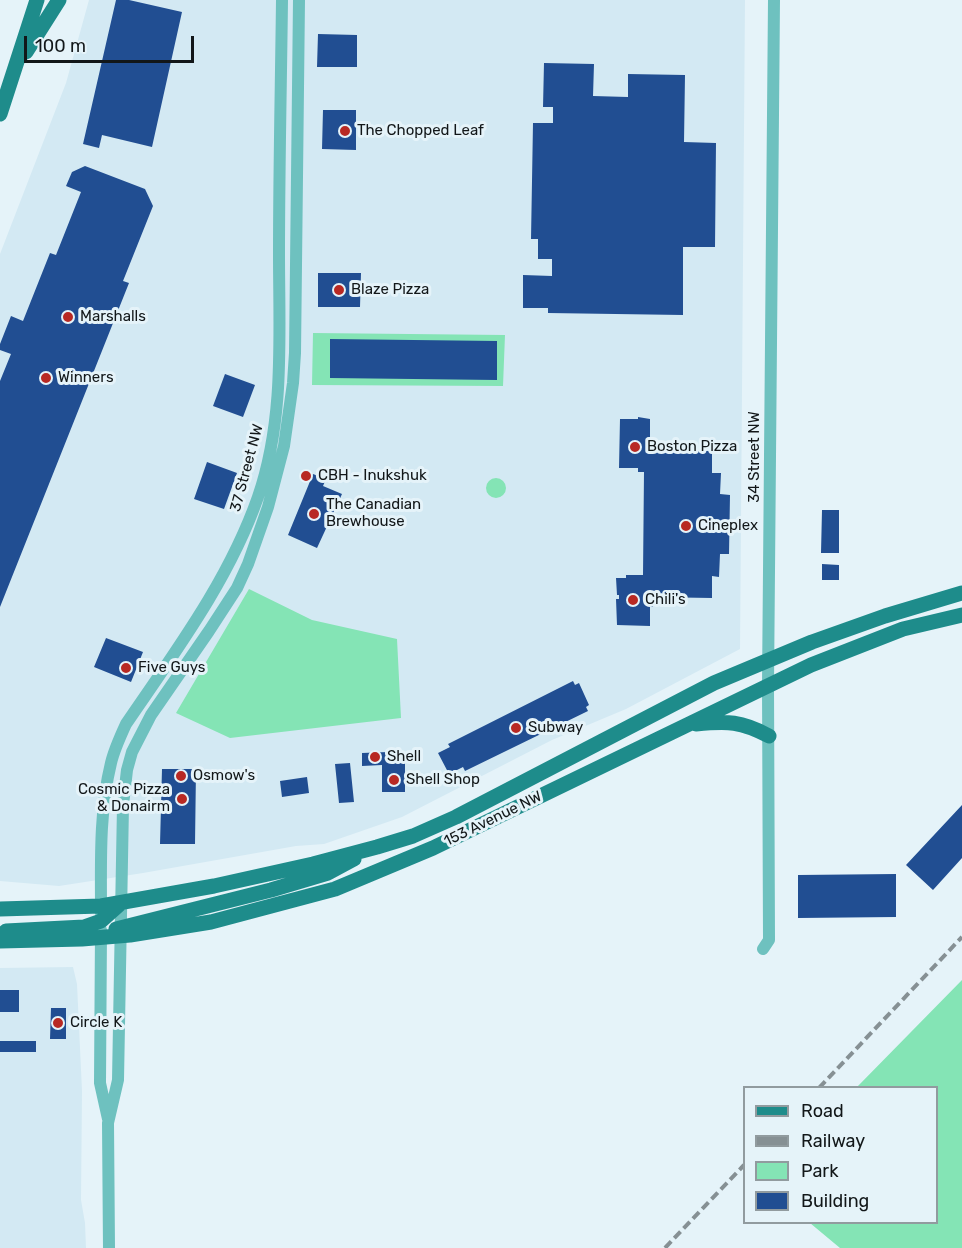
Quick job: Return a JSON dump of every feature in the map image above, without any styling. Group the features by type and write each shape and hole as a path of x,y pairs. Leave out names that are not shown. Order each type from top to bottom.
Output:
{"main road":[{"path":"0,114 37,0"},
{"path":"14,73 59,0"},
{"name":"153 Avenue NW","path":"122,902 214,886 313,864 413,836 456,817 714,683 812,642 885,616 962,593"},
{"name":"153 Avenue NW","path":"0,941 100,938 120,932 211,922 336,889 433,848 811,664 903,629 962,615"},
{"path":"687,724 741,723 769,736"},
{"path":"120,932 328,873 376,847"},
{"path":"0,931 84,927 101,913 122,902"},
{"path":"0,909 101,913"}],"street":[{"name":"37 Street NW","path":"108,1123 100,1083 100,856 103,810 111,764 126,724 212,595 240,543 258,496 272,444 279,376 282,0"},
{"name":"37 Street NW","path":"108,1123 118,1080 124,786 132,752 151,715 237,588 259,536 284,446 295,353 299,0"},
{"name":"34 Street NW","path":"763,949 769,940 768,685 774,0"},
{"path":"108,1123 109,1248"}],"shaded area":[{"path":"89,0 745,0 740,649 626,709 552,740 402,817 324,844 296,846 59,886 0,881 0,254 66,83"},
{"path":"73,967 77,984 82,1091 81,1200 86,1248 0,1248 0,968"}],"green space":[{"path":"313,333 505,335 503,386 312,385"},
{"path":"492,478 500,478 506,484 506,492 500,498 492,498 486,492 486,484"},
{"path":"249,589 312,620 397,639 401,718 230,738 176,713"},
{"path":"962,980 962,1248 840,1248 811,1224 938,1224 938,1086 858,1086"}],"building":[{"path":"116,0 129,0 182,12 152,147 102,135 99,148 83,144"},
{"path":"318,34 357,35 357,67 317,67"},
{"path":"544,63 594,64 593,96 628,97 628,74 685,75 684,142 716,143 715,247 683,247 683,315 548,313 548,308 523,308 523,275 552,276 552,259 538,259 538,239 531,239 533,123 553,123 553,107 543,107"},
{"path":"323,110 356,110 356,150 322,149"},
{"path":"85,166 145,189 153,206 123,281 129,283 0,607 0,381 11,354 0,350 0,344 11,316 23,321 50,253 56,255 81,192 66,186 72,172"},
{"name":"Blaze Pizza","path":"318,273 361,273 360,307 318,307"},
{"path":"330,339 497,341 497,380 330,378"},
{"path":"225,374 255,385 243,417 213,406"},
{"name":"Cineplex","path":"638,417 650,419 650,451 712,451 712,473 721,473 720,494 730,495 729,554 720,554 719,577 712,576 712,598 650,597 653,607 650,607 650,626 617,625 616,599 619,599 619,595 617,595 616,578 626,578 626,575 643,575 644,472 638,472 638,468 619,468 620,419 638,419"},
{"path":"207,462 237,473 224,509 194,499"},
{"name":"The Canadian Brewhouse","path":"313,474 326,479 323,486 342,494 317,548 288,535"},
{"path":"822,510 839,510 839,553 821,553"},
{"path":"822,564 839,565 839,580 822,580"},
{"path":"106,638 143,652 131,682 94,667"},
{"path":"573,681 575,685 579,683 589,705 586,707 588,711 465,771 463,767 449,774 438,753 450,747 448,744"},
{"name":"Shell Shop","path":"388,752 389,760 405,760 405,792 382,792 382,765 362,766 362,753"},
{"name":"Shell","path":"350,763 354,802 339,803 335,764"},
{"path":"162,769 196,769 195,844 160,844"},
{"path":"307,777 309,793 282,797 280,781"},
{"path":"962,805 962,858 933,890 906,865"},
{"path":"896,874 896,917 798,918 798,875"},
{"path":"0,990 19,990 19,1012 0,1012"},
{"name":"Circle K","path":"51,1008 66,1008 66,1039 50,1039"},
{"name":"Circle K","path":"0,1041 36,1041 36,1052 0,1052"}],"railway":[{"path":"821,1086 962,937"},
{"path":"665,1248 743,1166"}],"place":[{"name":"The Chopped Leaf","path":"345,131"},
{"name":"Blaze Pizza","path":"339,290"},
{"name":"Marshalls","path":"68,317"},
{"name":"Winners","path":"46,378"},
{"name":"Boston Pizza","path":"635,447"},
{"name":"CBH - Inukshuk","path":"306,476"},
{"name":"The Canadian Brewhouse","path":"314,514"},
{"name":"Cineplex","path":"686,526"},
{"name":"Chili's","path":"633,600"},
{"name":"Five Guys","path":"126,668"},
{"name":"Subway","path":"516,728"},
{"name":"Shell","path":"375,757"},
{"name":"Osmow's","path":"181,776"},
{"name":"Shell Shop","path":"394,780"},
{"name":"Cosmic Pizza & Donairm","path":"182,799"},
{"name":"Circle K","path":"58,1023"}]}
